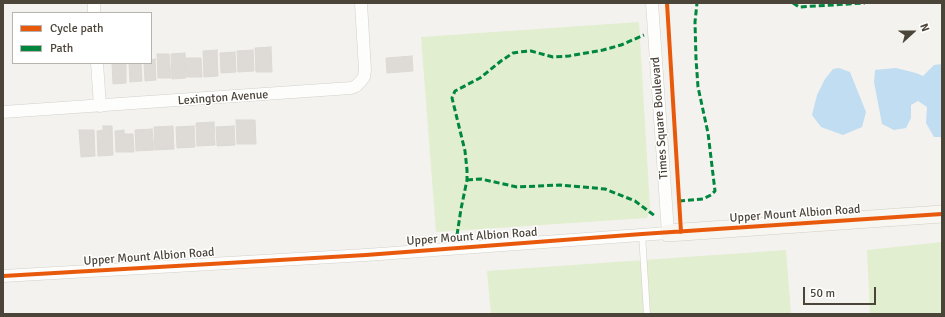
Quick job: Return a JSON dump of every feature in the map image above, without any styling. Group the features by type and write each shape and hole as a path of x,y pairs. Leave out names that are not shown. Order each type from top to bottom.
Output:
{"street":[{"name":"Lexington Avenue","path":"3,112 351,88 356,86 364,77 365,70 361,3"},
{"name":"Times Square Boulevard","path":"652,3 668,232"},
{"path":"97,64 100,106"},
{"name":"Upper Mount Albion Road","path":"3,276 366,255 668,232 942,214"}],"lane":[{"path":"642,234 647,314"}],"green space":[{"path":"639,22 650,208 647,218 436,232 421,37"},
{"path":"942,242 942,314 870,314 867,250"},
{"path":"786,250 791,314 491,314 487,271"}],"water":[{"path":"942,64 942,137 934,137 926,123 927,107 918,101 911,105 911,118 906,128 894,130 882,124 874,82 875,70 896,68 923,76 934,65"},
{"path":"839,68 850,72 866,112 862,127 843,135 821,127 812,115 817,95 825,79 833,69"}],"building":[{"path":"271,47 272,72 256,72 255,48"},
{"path":"217,50 218,76 204,77 203,51"},
{"path":"253,50 254,71 238,72 237,51"},
{"path":"235,52 236,72 221,73 220,53"},
{"path":"185,53 186,78 172,79 171,54"},
{"path":"157,54 169,54 171,78 158,78"},
{"path":"412,56 413,71 387,73 386,58"},
{"path":"186,58 201,58 202,77 187,77"},
{"path":"155,59 156,80 145,81 144,64 152,64 152,60"},
{"path":"112,64 126,64 126,83 113,84"},
{"path":"129,64 141,64 142,81 130,82"},
{"path":"236,120 255,120 256,144 237,144"},
{"path":"214,122 215,145 197,146 196,123"},
{"path":"103,126 112,126 113,155 98,156 97,131 103,130"},
{"path":"173,126 174,149 155,150 154,127"},
{"path":"194,126 195,147 177,148 176,127"},
{"path":"234,126 235,145 217,146 216,127"},
{"path":"152,129 154,150 136,151 135,130"},
{"path":"79,130 94,130 95,156 81,157"},
{"path":"124,130 124,134 133,134 134,152 116,152 115,131"}],"marked path":[{"path":"679,201 703,199 715,191 708,133 698,87 695,22 697,3"},
{"path":"793,3 799,7 865,3"},
{"path":"457,235 467,180 467,170 465,151 452,98 455,91 480,78 513,53 531,51 553,57 569,56 621,45 644,35"},
{"path":"467,180 481,179 517,187 560,185 605,189 635,201 655,216"}],"cycle path":[{"path":"667,3 681,232"},
{"path":"3,276 366,255 642,234 942,214"}]}
